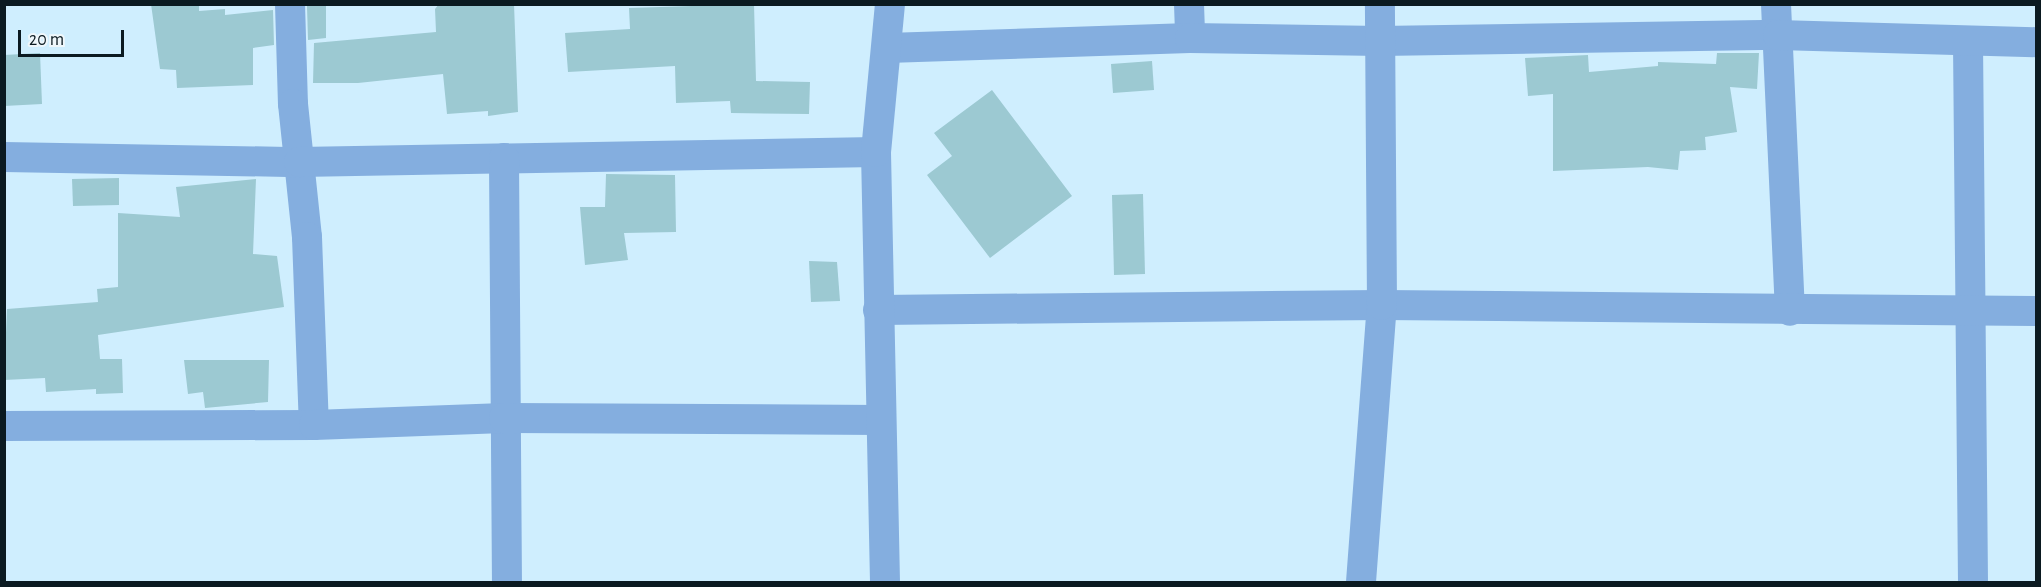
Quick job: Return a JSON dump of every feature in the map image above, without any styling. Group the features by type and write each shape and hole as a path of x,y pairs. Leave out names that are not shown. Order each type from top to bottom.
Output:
{"street":[{"path":"290,4 299,162 307,237 314,425"},
{"path":"885,582 876,153 890,4"},
{"path":"1189,4 1190,38"},
{"path":"1361,582 1382,305 1380,4"},
{"path":"1776,4 1790,310"},
{"path":"887,48 1190,38 1380,41 1778,34 1968,42 2037,42"},
{"path":"1968,42 1973,582"},
{"path":"4,157 299,162 876,153"},
{"path":"504,158 504,418 507,582"},
{"path":"878,310 1382,305 2037,311"},
{"path":"4,426 314,425 504,418 881,420"}],"building":[{"path":"151,4 199,4 199,11 225,9 225,15 273,10 274,45 253,48 253,85 177,88 176,70 160,69"},
{"path":"326,4 326,38 308,40 307,6"},
{"path":"439,4 514,4 518,112 488,116 488,111 447,114 443,74 358,83 313,83 314,43 436,32 435,9"},
{"path":"754,4 756,81 810,82 809,114 731,113 730,101 676,103 675,66 568,72 565,33 630,29 629,8"},
{"path":"40,53 42,104 4,106 4,55"},
{"path":"1717,53 1759,53 1757,89 1730,87 1737,132 1705,137 1706,150 1680,151 1678,170 1648,167 1553,171 1553,94 1528,96 1525,58 1588,55 1589,72 1658,66 1658,62 1716,64"},
{"path":"1152,61 1154,90 1113,93 1111,64"},
{"path":"992,90 1072,196 990,258 927,175 952,156 934,133"},
{"path":"606,174 675,175 676,232 624,233 628,260 585,265 580,207 605,207"},
{"path":"119,178 119,205 73,206 72,179"},
{"path":"256,179 253,254 277,256 284,307 98,335 100,359 122,359 123,393 96,394 96,389 46,392 45,378 4,380 7,309 98,302 97,289 118,287 118,213 180,217 176,187"},
{"path":"1143,194 1145,274 1114,275 1112,195"},
{"path":"809,261 837,262 840,301 811,302"},
{"path":"184,360 269,360 268,402 205,408 203,392 188,394"}]}
